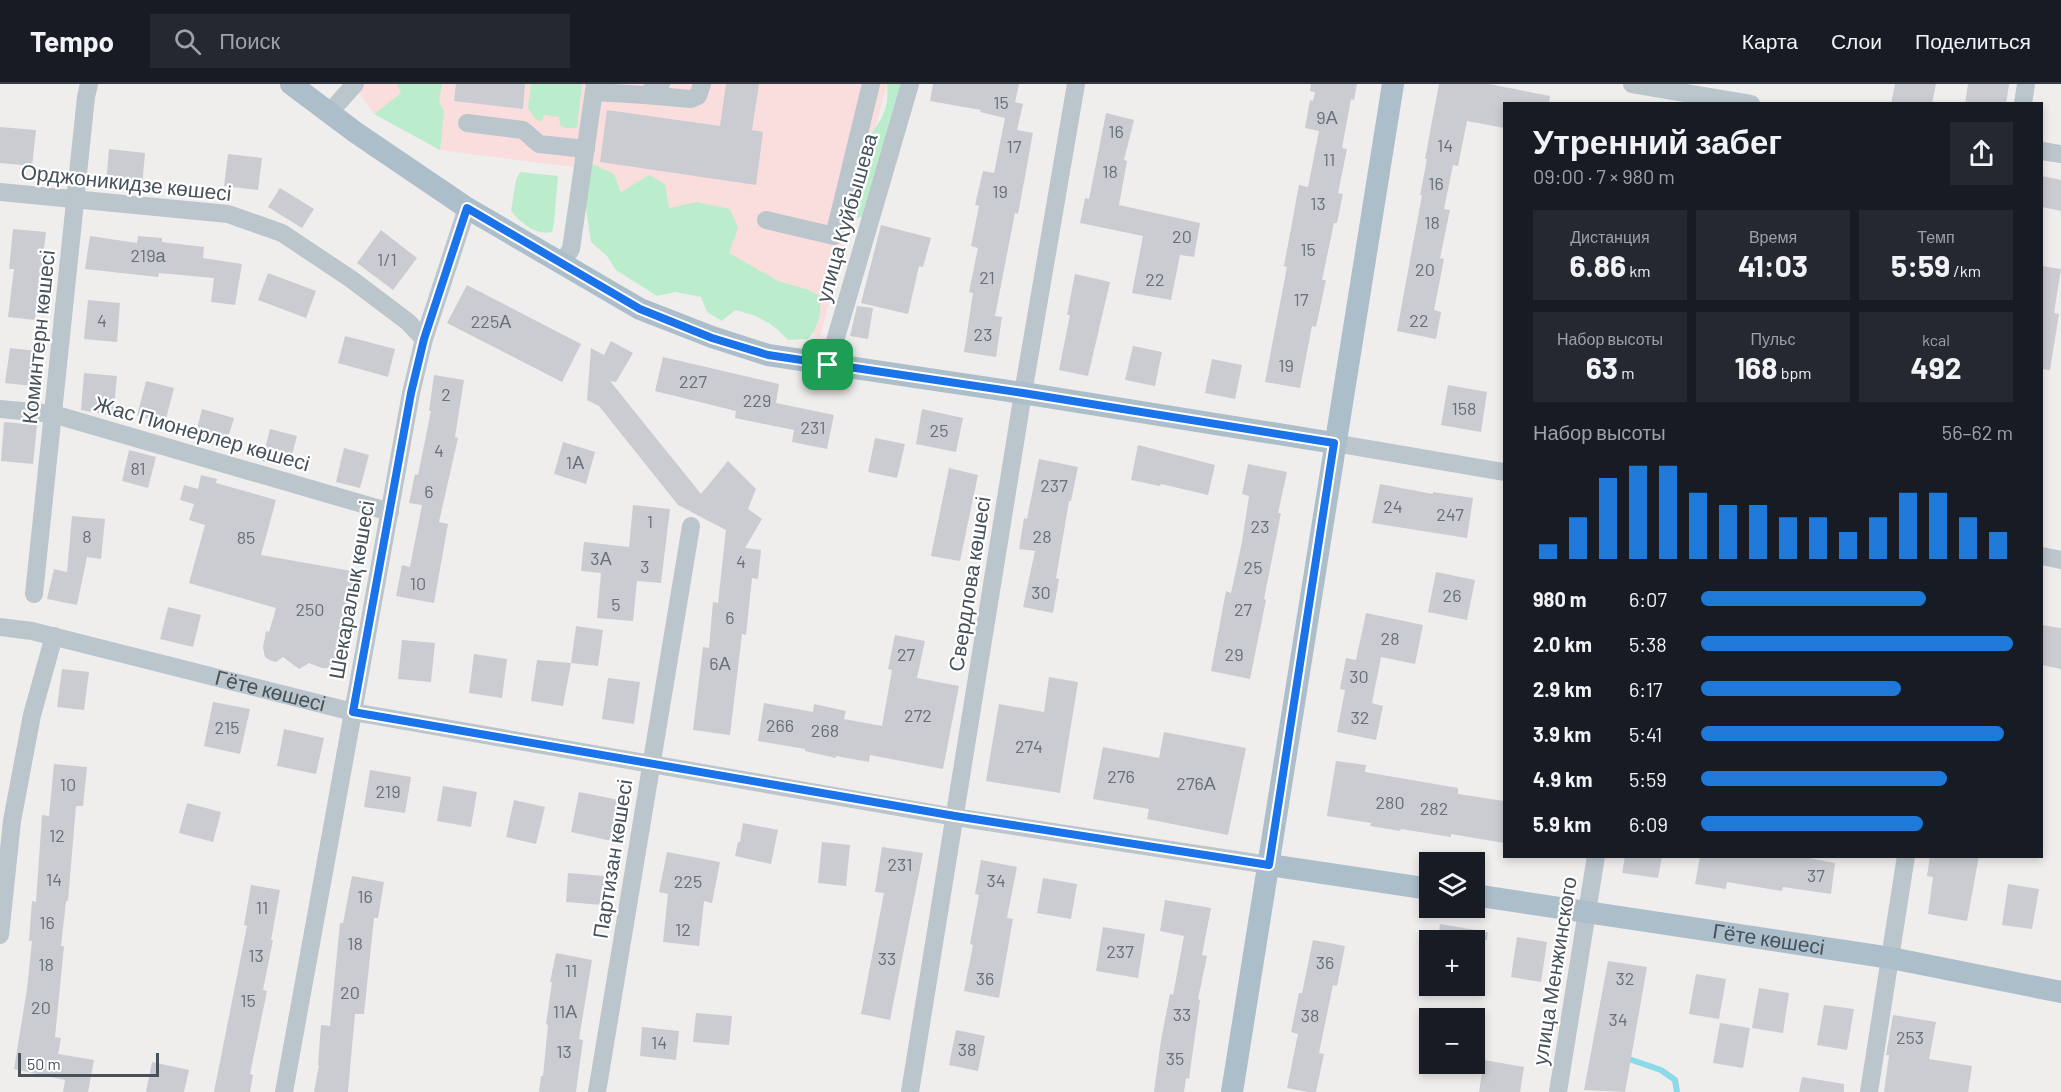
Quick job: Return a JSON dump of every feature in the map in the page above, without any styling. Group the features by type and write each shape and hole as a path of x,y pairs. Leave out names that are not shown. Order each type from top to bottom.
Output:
{"main road":[{"path":"291,84 329,113 467,208 640,309 712,338 768,355 1334,443"},
{"path":"1232,1092 1393,84"},
{"name":"Гёте көшесі","path":"1269,865 1419,887"},
{"name":"Гёте көшесі","path":"1485,897 1891,958 2061,992"}],"street":[{"name":"Коминтерн көшесі","path":"34,594 89,84"},
{"path":"329,113 355,84"},
{"path":"645,95 661,84"},
{"path":"562,263 571,249 595,88 691,99 698,96 702,84"},
{"path":"766,220 834,236 871,84"},
{"name":"улица Куйбышева","path":"828,365 910,84"},
{"name":"Свердлова көшесі","path":"910,1092 1023,393 1076,84"},
{"path":"1632,84 1712,95 1742,102"},
{"path":"2023,102 2026,84"},
{"path":"467,123 523,130 539,144 586,149"},
{"path":"2043,151 2061,154"},
{"name":"Орджоникидзе көшесі","path":"0,192 228,214 282,233 351,279 408,322 424,339"},
{"name":"Шекаралық көшесі","path":"284,1092 411,393 424,339 467,208"},
{"name":"Жас Пионерлер көшесі","path":"0,409 53,414 390,513"},
{"path":"1334,443 1503,472"},
{"name":"Партизан көшесі","path":"597,1092 691,526"},
{"path":"2043,556 2061,560"},
{"name":"Гёте көшесі","path":"0,627 54,636 353,712 955,816 1269,865"},
{"path":"0,935 6,821 54,636"},
{"name":"улица Менжинского","path":"1558,1092 1596,858"},
{"path":"1869,1092 1906,858"}],"shaded area":[{"path":"353,84 887,84 820,337 588,233 596,170 440,150 374,114"}],"green space":[{"path":"397,84 442,84 439,102 444,112 440,150 374,114 401,93"},
{"path":"531,84 582,84 577,128 566,128 560,125 559,117 544,115 542,122 535,119 528,108"},
{"path":"887,84 907,84 870,214 857,218 854,197 870,165 875,145 871,134 885,111"},
{"path":"593,164 614,174 621,192 649,175 665,184 669,208 697,202 730,209 738,228 729,253 778,281 809,290 820,296 819,319 808,339 788,340 764,320 735,310 722,321 707,312 701,297 675,292 657,296 616,270 607,256 591,242 582,182"},
{"path":"520,172 558,176 552,232 534,230 511,211 516,180"}],"building":[{"path":"456,84 525,84 523,109 454,101"},
{"path":"726,84 759,84 752,130 763,132 756,185 600,162 607,110 720,126"},
{"path":"933,84 1019,84 1015,102 1023,104 1017,130 1033,133 995,316 1002,317 996,357 964,352 973,293 969,292 978,248 971,246 979,206 975,205 983,171 994,173 1005,118 980,112 981,110 930,101"},
{"path":"1311,84 1357,84 1354,100 1351,99 1342,148 1347,149 1338,193 1343,194 1337,223 1334,223 1322,280 1326,280 1316,327 1312,326 1300,388 1265,382 1287,267 1284,266 1299,185 1308,187 1319,131 1305,128 1310,100 1313,101 1315,92 1310,91"},
{"path":"1439,84 1489,84 1550,96 1549,102 1503,102 1503,128 1467,121 1458,166 1453,165 1444,209 1450,210 1440,258 1444,259 1434,310 1441,312 1436,339 1397,331 1422,195 1420,195 1427,159 1425,159"},
{"path":"1895,84 1936,84 1932,102 1891,102"},
{"path":"1968,84 2009,84 2006,102 1965,102"},
{"path":"1106,113 1134,120 1124,160 1127,161 1119,205 1200,223 1194,257 1180,255 1171,300 1132,293 1143,236 1080,223 1085,198 1089,199"},
{"path":"0,127 36,130 32,166 0,163"},
{"path":"109,149 145,153 142,186 106,183"},
{"path":"228,154 262,158 258,190 224,186"},
{"path":"2043,176 2061,180 2061,211 2043,207"},
{"path":"280,188 314,209 302,228 268,207"},
{"path":"881,225 931,238 923,267 919,266 908,314 861,303"},
{"path":"13,229 46,232 35,320 8,317 14,269 9,269"},
{"path":"381,230 417,258 393,290 357,263"},
{"path":"90,236 137,243 138,236 162,238 162,242 204,247 203,258 242,264 235,305 211,302 214,278 159,273 158,277 85,269"},
{"path":"2043,266 2061,269 2054,313 2059,314 2050,370 2043,369"},
{"path":"268,273 316,291 306,318 258,300"},
{"path":"1075,274 1110,282 1088,376 1059,370 1070,315 1067,315"},
{"path":"467,285 581,344 562,382 447,323"},
{"path":"88,300 120,303 117,342 84,339"},
{"path":"857,306 873,308 868,339 850,336"},
{"path":"345,336 395,349 388,377 338,363"},
{"path":"611,341 633,353 616,382 610,381 701,494 728,461 756,489 748,509 762,519 745,548 761,550 758,579 752,578 746,635 742,634 730,735 693,730 703,647 709,648 713,602 718,603 726,530 678,505 599,406 587,400 591,348 604,355"},
{"path":"1133,346 1162,352 1155,386 1125,380"},
{"path":"10,348 37,351 33,386 5,383"},
{"path":"663,357 779,384 776,403 834,415 827,449 792,442 794,430 735,418 736,411 655,391"},
{"path":"1212,359 1242,365 1235,399 1205,393"},
{"path":"84,373 117,376 113,416 81,410"},
{"path":"434,375 464,380 455,437 458,438 439,522 448,524 434,603 396,596 402,565 410,567 422,505 409,503 415,474 418,475 431,411 429,411"},
{"path":"146,381 174,388 165,423 137,416"},
{"path":"1448,385 1487,392 1481,432 1441,425"},
{"path":"202,409 234,418 225,448 194,440"},
{"path":"922,409 963,418 956,452 916,444"},
{"path":"4,422 37,425 33,464 1,461"},
{"path":"270,429 297,436 289,467 262,461"},
{"path":"875,438 905,444 897,478 868,472"},
{"path":"563,442 595,452 586,484 554,474"},
{"path":"1138,445 1215,465 1208,495 1161,484 1160,486 1131,480"},
{"path":"344,448 369,455 360,488 336,482"},
{"path":"129,450 156,457 148,488 122,481"},
{"path":"1039,459 1078,467 1071,501 1069,501 1056,578 1059,579 1053,613 1023,607 1035,551 1019,549 1024,518 1027,519"},
{"path":"1248,464 1287,472 1278,513 1281,513 1264,599 1266,600 1250,679 1211,671 1226,591 1231,593 1242,542 1249,496 1242,494"},
{"path":"949,468 978,475 960,561 931,556"},
{"path":"201,475 217,479 216,483 276,500 261,555 357,572 339,663 331,668 322,668 309,663 299,669 283,657 276,662 269,660 265,657 263,648 266,631 269,632 276,608 189,583 205,525 189,520 194,504 180,500 184,485 198,489"},
{"path":"1380,484 1433,494 1433,492 1473,498 1467,538 1372,523"},
{"path":"633,505 670,509 661,583 637,581 633,621 597,618 601,573 581,571 584,542 629,547"},
{"path":"72,516 105,519 101,559 87,557 77,605 47,599 54,569 67,572"},
{"path":"1436,572 1475,580 1467,620 1428,612"},
{"path":"168,607 201,615 193,647 160,639"},
{"path":"1366,613 1423,625 1415,664 1381,657 1372,703 1383,706 1376,740 1337,732 1345,690 1340,689 1346,658 1356,660"},
{"path":"2043,625 2061,628 2061,669 2043,665"},
{"path":"576,626 603,630 598,666 571,663"},
{"path":"895,635 925,641 917,678 959,686 943,769 870,755 869,762 836,756 836,758 805,751 805,749 758,741 764,703 813,712 814,704 846,711 844,719 882,726 892,670 888,669"},
{"path":"402,640 435,643 431,682 398,679"},
{"path":"474,654 507,659 502,698 469,693"},
{"path":"537,660 571,663 563,706 531,701"},
{"path":"62,669 89,672 84,710 57,707"},
{"path":"1049,677 1078,682 1060,793 986,781 999,704 1044,712"},
{"path":"608,678 640,682 634,724 602,719"},
{"path":"213,702 250,709 240,754 204,746"},
{"path":"284,729 324,738 316,774 277,766"},
{"path":"1164,732 1246,748 1228,835 1147,819 1149,809 1093,799 1103,747 1159,758"},
{"path":"1336,761 1366,765 1365,772 1458,788 1458,794 1503,801 1503,843 1451,834 1451,837 1401,829 1400,831 1370,826 1371,823 1327,816"},
{"path":"54,764 87,767 83,806 76,806 68,901 66,901 61,946 64,946 55,1037 61,1038 58,1054 94,1060 88,1092 63,1092 65,1080 14,1069 27,989 32,941 29,941 32,901 36,902 42,815 49,816"},
{"path":"370,770 411,777 405,813 364,807"},
{"path":"443,786 477,792 471,827 437,821"},
{"path":"579,792 624,801 616,842 571,832"},
{"path":"514,800 545,807 536,844 506,837"},
{"path":"187,803 221,812 213,842 179,833"},
{"path":"743,823 778,830 771,864 735,856"},
{"path":"822,842 850,845 846,886 818,883"},
{"path":"882,847 923,853 890,1020 861,1014 884,893 875,892"},
{"path":"667,852 720,862 712,903 704,901 699,946 663,942 668,894 659,892"},
{"path":"1625,858 1662,858 1658,878 1622,873"},
{"path":"1700,858 1808,858 1835,863 1831,894 1783,887 1782,891 1727,882 1726,889 1695,884"},
{"path":"1930,858 1979,858 1967,921 1928,914 1933,877 1927,876"},
{"path":"981,860 1017,867 1007,918 1013,919 999,998 964,991 973,945 970,944 979,895 975,894"},
{"path":"568,873 605,876 602,905 566,902"},
{"path":"352,876 384,882 378,918 374,918 364,1014 355,1014 348,1092 314,1092 319,1065 321,1025 330,1026 340,923 343,923"},
{"path":"1043,878 1077,884 1071,919 1037,913"},
{"path":"2008,884 2039,889 2032,929 2002,925"},
{"path":"251,885 280,890 263,990 267,991 250,1074 253,1075 250,1092 214,1092 247,926 244,925"},
{"path":"1165,900 1211,908 1202,955 1207,956 1198,999 1200,1000 1189,1079 1186,1078 1184,1092 1154,1092 1161,1040 1170,994 1173,995 1184,936 1160,931"},
{"path":"1440,924 1476,930 1439,930"},
{"path":"1103,927 1145,934 1138,978 1096,971"},
{"path":"1517,937 1547,942 1541,982 1511,977"},
{"path":"1313,940 1345,946 1337,986 1333,985 1319,1053 1324,1054 1316,1092 1308,1092 1287,1088 1298,1034 1291,1032"},
{"path":"556,953 592,960 579,1039 583,1040 576,1092 539,1092 541,1076 543,1076 548,1025 546,1024 552,982 550,982"},
{"path":"1608,961 1647,967 1625,1092 1584,1090"},
{"path":"1696,974 1726,979 1719,1019 1689,1014"},
{"path":"1759,988 1789,993 1783,1033 1752,1028"},
{"path":"1824,1005 1854,1009 1847,1050 1817,1045"},
{"path":"696,1013 732,1016 729,1045 693,1042"},
{"path":"1893,1015 1936,1022 1929,1059 1972,1066 1968,1092 1884,1092 1889,1055 1886,1055"},
{"path":"1720,1023 1750,1028 1743,1068 1713,1063"},
{"path":"642,1027 679,1031 676,1060 640,1056"},
{"path":"956,1030 985,1036 978,1071 949,1065"},
{"path":"1485,1060 1524,1067 1520,1092 1479,1092 1482,1074 1485,1074"},
{"path":"152,1062 189,1070 184,1092 146,1092"},
{"path":"1802,1077 1844,1084 1844,1092 1799,1092"}],"waterway":[{"path":"1626,1058 1661,1070 1675,1080 1677,1092"}],"route":[{"path":"467,208 640,309 712,338 768,355 828,365 1023,393 1334,443 1269,865 955,816 353,712 411,393 424,339 467,208"}]}
